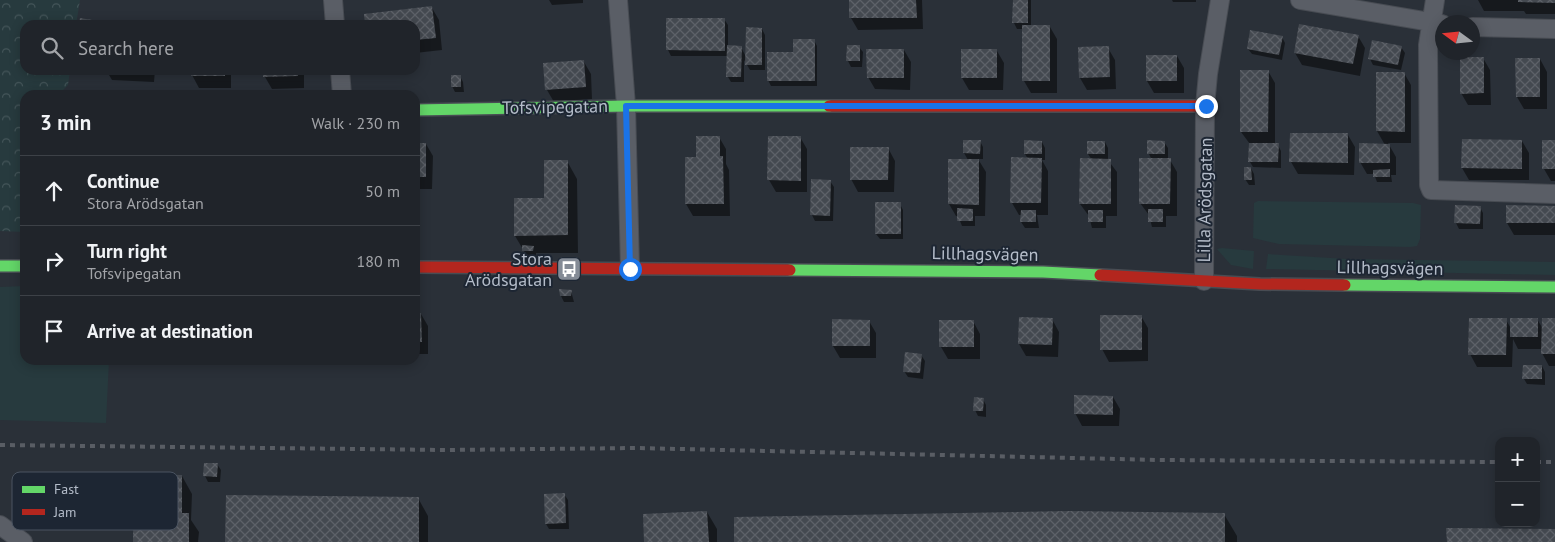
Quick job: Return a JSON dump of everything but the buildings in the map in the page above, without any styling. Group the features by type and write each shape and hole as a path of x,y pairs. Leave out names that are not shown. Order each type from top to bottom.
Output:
{"street":[{"path":"333,0 335,20"},
{"path":"618,0 626,106 630,269"},
{"name":"Lilla Arödsgatan","path":"1204,281 1206,106 1208,74 1220,0"},
{"path":"1300,0 1435,22"},
{"path":"1434,0 1435,15"},
{"path":"1480,27 1555,29"},
{"path":"1435,39 1428,157 1428,185 1431,190 1555,194"},
{"path":"340,75 342,90"},
{"name":"Tofsvipegatan","path":"420,110 626,106 1206,106"},
{"path":"0,266 20,266"},
{"name":"Lillhagsvägen","path":"420,267 1051,272 1280,284 1555,287"},
{"path":"0,525 23,542"}],"green space":[{"path":"0,0 80,0 77,20 20,20 20,75 69,75 68,85 63,90 20,90 20,232 0,231"},
{"path":"1258,201 1413,203 1421,205 1420,239 1417,246 1410,247 1279,244 1253,238 1254,203"},
{"path":"1217,249 1254,251 1253,269 1231,265"},
{"path":"1268,254 1347,259 1555,262 1555,275 1266,269"},
{"path":"20,286 20,365 109,365 106,423 0,420 0,287"}],"railway":[{"path":"0,445 446,450 636,448 1160,460 1495,462"},
{"path":"1540,462 1555,462"}],"traffic: fast":[{"path":"420,110 626,106 829,106"},
{"path":"0,266 20,266"},
{"path":"790,270 1043,272 1100,275"},
{"path":"1345,285 1555,287"}],"traffic: jam":[{"path":"829,106 1205,106"},
{"path":"420,267 790,270"},
{"path":"1100,275 1260,284 1345,285"}],"place":[{"name":"Stora Arödsgatan","path":"569,269"}],"route":[{"path":"630,269 626,106 1206,106"}]}
